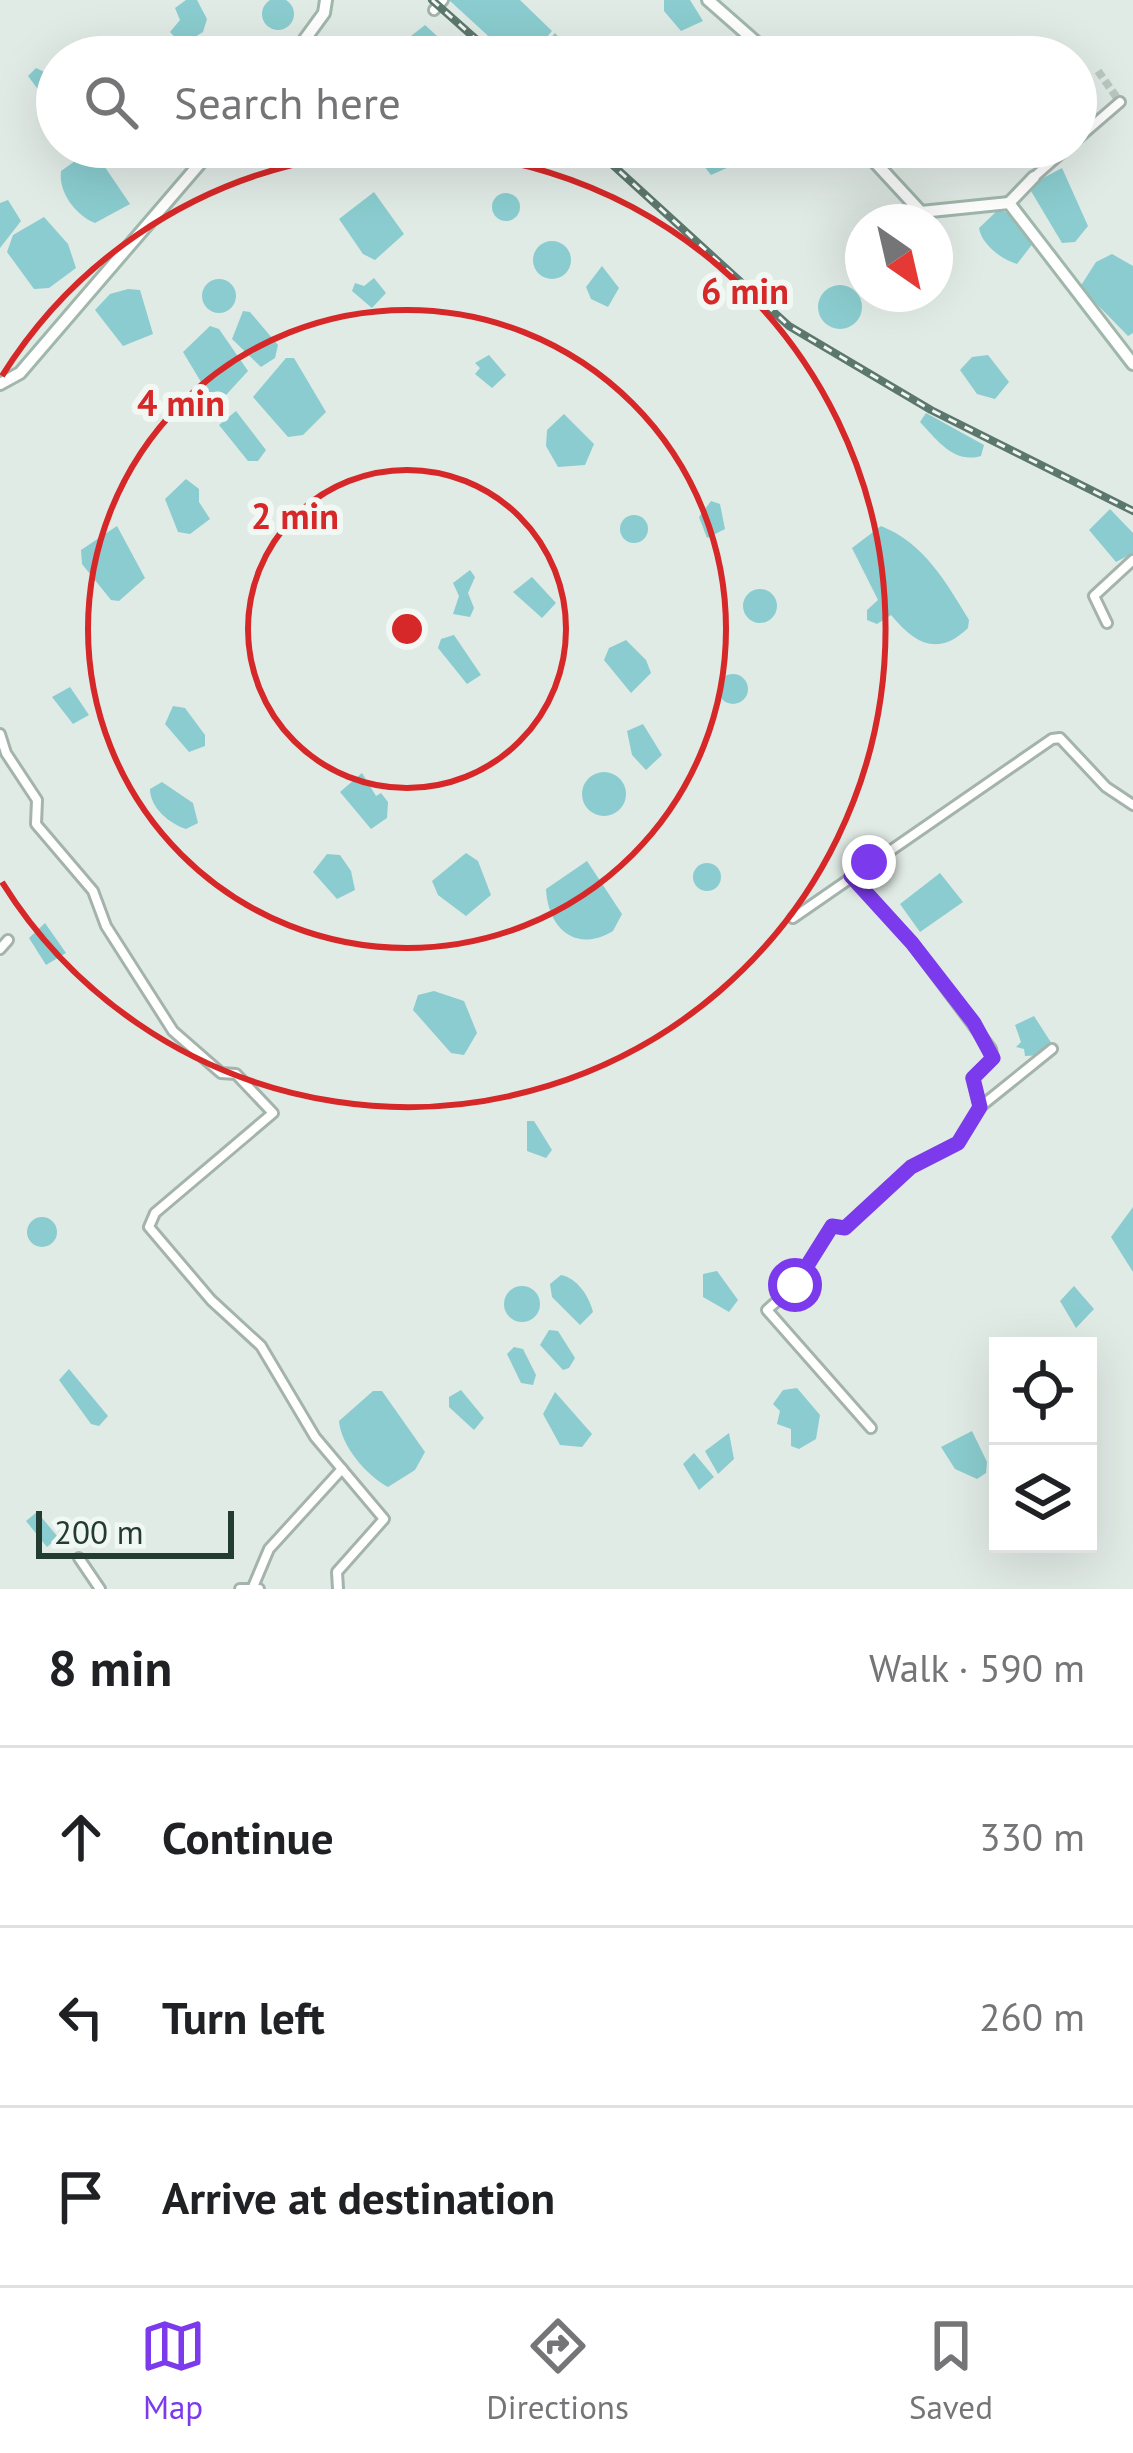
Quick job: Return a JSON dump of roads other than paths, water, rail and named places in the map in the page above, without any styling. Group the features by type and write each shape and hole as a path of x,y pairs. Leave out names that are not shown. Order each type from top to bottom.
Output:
{"main road":[{"path":"307,36 324,13 326,0"},
{"path":"712,1 750,36"},
{"path":"0,384 20,373 196,168"},
{"path":"880,168 921,212 1010,203 1034,177"},
{"path":"1010,203 1133,364"}],"street":[{"path":"434,10 443,0"},
{"path":"1097,122 1120,102"},
{"path":"1034,177 1044,168"},
{"path":"1107,623 1094,596 1133,560"},
{"path":"0,734 5,754 37,800 36,824 93,891 106,926 158,1013 221,1073 236,1074 273,1113 155,1213 149,1227 211,1300 261,1346 315,1437 384,1524 337,1573 338,1589"},
{"path":"793,918 930,828 1052,739 1066,742 1106,787 1133,805"},
{"path":"851,876 912,943 991,1049 993,1058 973,1078 980,1107"},
{"path":"0,949 8,940"},
{"path":"871,1428 766,1310 795,1285 832,1226 845,1228 911,1167 958,1143 980,1107 1052,1049"},
{"path":"240,1589 256,1588 269,1550 342,1469"},
{"path":"80,1558 100,1589"}],"water":[{"path":"275,-1 292,8 289,25 278,30 267,25 262,14"},
{"path":"186,0 197,0 207,19 203,32 174,36 170,32 180,20 175,8"},
{"path":"449,0 520,0 552,31 548,36 488,36"},
{"path":"664,0 690,0 703,21 681,31 664,11"},
{"path":"425,25 437,36 411,36"},
{"path":"106,168 130,204 95,223 70,203 61,171"},
{"path":"1062,168 1088,226 1075,242 1062,243 1028,186"},
{"path":"374,192 404,234 375,260 363,254 339,219"},
{"path":"506,193 516,197 520,207 516,217 506,221 496,217 492,207 496,197"},
{"path":"8,200 21,221 0,248 0,203"},
{"path":"998,210 1008,213 1034,242 1017,264 993,250 981,234 979,228"},
{"path":"44,217 68,244 76,268 49,288 34,289 7,252 13,235"},
{"path":"552,241 565,247 571,260 565,273 552,279 539,273 533,260 539,247"},
{"path":"1112,254 1133,266 1133,333 1128,336 1080,287 1096,262"},
{"path":"602,266 619,288 608,307 591,299 586,287"},
{"path":"374,278 386,293 372,308 352,291 355,283 364,286"},
{"path":"219,279 231,284 236,296 231,308 219,313 207,308 202,296 207,284"},
{"path":"845,286 845,312 861,312 856,323 840,329 824,323 818,307 824,291"},
{"path":"140,290 153,334 123,346 95,310 110,294"},
{"path":"243,311 250,312 278,345 275,358 261,367 232,339"},
{"path":"210,326 219,329 248,371 226,395 207,392 183,352"},
{"path":"489,355 506,375 492,388 475,374 480,368 475,363"},
{"path":"988,355 1009,382 995,399 977,394 960,370 972,357"},
{"path":"286,358 294,358 326,412 303,435 288,437 253,397"},
{"path":"236,411 266,450 258,461 248,461 219,425"},
{"path":"926,413 984,445 981,456 962,457 947,449 920,422"},
{"path":"564,414 594,444 585,465 558,467 546,446 547,430"},
{"path":"186,479 199,489 199,502 210,519 190,534 178,532 165,499"},
{"path":"711,501 720,504 725,529 707,538 699,517"},
{"path":"1110,509 1133,533 1133,553 1116,562 1089,530"},
{"path":"634,515 644,519 648,529 644,539 634,543 624,539 620,529 624,519"},
{"path":"117,526 145,578 119,601 111,600 82,564 81,550"},
{"path":"881,526 922,553 942,578 969,620 968,628 957,637 927,643 891,615 877,624 867,620 867,610 878,600 852,548"},
{"path":"470,570 475,577 468,593 474,608 470,617 453,614 459,596 453,583"},
{"path":"532,577 556,603 542,618 513,592"},
{"path":"760,589 772,594 777,606 772,618 760,623 748,618 743,606 748,594"},
{"path":"454,635 481,675 467,684 438,648 441,639"},
{"path":"626,640 646,660 651,673 631,693 604,660 609,648"},
{"path":"733,674 748,689 733,704 718,689"},
{"path":"70,687 89,715 73,724 52,697"},
{"path":"173,706 185,708 205,735 205,746 189,752 165,724"},
{"path":"643,724 662,755 646,770 632,755 627,731"},
{"path":"604,772 619,779 626,794 619,809 604,816 589,809 582,794 589,779"},
{"path":"362,773 376,796 381,793 388,802 387,818 371,829 340,792"},
{"path":"162,782 193,803 198,823 186,829 162,814 150,789"},
{"path":"466,853 478,861 491,895 466,916 438,895 432,881"},
{"path":"327,854 340,855 351,871 355,890 337,899 313,872"},
{"path":"587,861 622,914 613,931 588,939 567,934 559,926 546,889"},
{"path":"707,863 717,867 721,877 717,887 707,891 697,887 693,877 697,867"},
{"path":"940,873 963,902 920,932 900,904"},
{"path":"45,923 66,953 46,965 29,938"},
{"path":"434,991 464,1001 477,1033 464,1055 451,1053 413,1010 418,995"},
{"path":"1034,1016 1052,1044 1043,1055 1025,1056 1024,1049 1016,1047 1021,1042 1015,1025"},
{"path":"527,1121 534,1121 552,1150 546,1158 527,1151"},
{"path":"1133,1207 1133,1272 1111,1237"},
{"path":"42,1217 53,1221 57,1232 53,1243 42,1247 31,1243 27,1232 31,1221"},
{"path":"717,1271 738,1300 729,1312 703,1297 703,1274"},
{"path":"561,1275 577,1284 591,1306 593,1312 580,1325 552,1297 550,1284"},
{"path":"522,1286 535,1291 540,1304 535,1317 522,1322 509,1317 504,1304 509,1291"},
{"path":"1074,1286 1094,1309 1076,1328 1060,1301"},
{"path":"549,1330 558,1331 575,1358 569,1368 563,1370 540,1345"},
{"path":"514,1347 523,1349 536,1375 533,1385 521,1383 507,1354"},
{"path":"69,1369 108,1416 99,1426 91,1424 59,1380"},
{"path":"797,1388 820,1415 816,1439 799,1449 791,1446 791,1429 777,1424 780,1411 773,1404 783,1390"},
{"path":"461,1390 484,1418 474,1430 449,1407 449,1397"},
{"path":"373,1391 382,1391 425,1452 415,1470 388,1487 356,1459 339,1421"},
{"path":"555,1392 592,1434 582,1447 560,1445 543,1414"},
{"path":"972,1431 987,1462 986,1473 977,1479 955,1469 941,1447"},
{"path":"729,1433 734,1459 718,1474 705,1451"},
{"path":"694,1453 714,1477 699,1490 683,1464"},
{"path":"37,1512 58,1537 47,1547 26,1521"}],"tunnel":[{"path":"1098,71 1120,102"}],"railway":[{"path":"432,0 472,36"},
{"path":"616,168 789,326 931,410 1133,511"}]}
